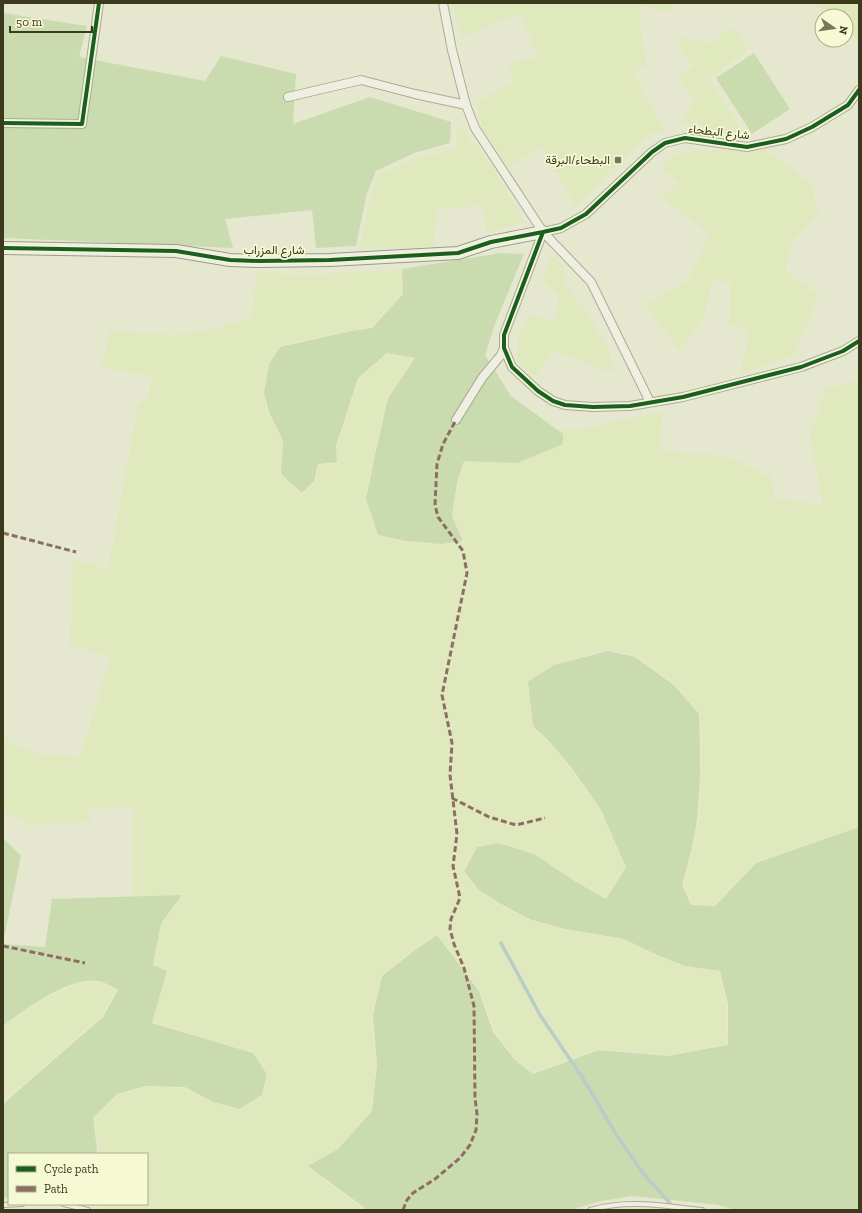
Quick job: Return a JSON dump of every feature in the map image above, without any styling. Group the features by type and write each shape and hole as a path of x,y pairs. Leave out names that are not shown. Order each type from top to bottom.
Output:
{"street":[{"path":"3,123 82,124 99,3"},
{"path":"443,3 452,50 466,105 475,128 543,232 591,282 650,402"},
{"path":"288,97 361,80 466,105"},
{"name":"شارع البطحاء","path":"543,232 561,228 586,214 652,152 665,143 685,138 747,147 786,139 812,127 848,105 859,90"},
{"path":"543,232 504,335 504,348 512,367 538,391 553,401 565,405 593,407 630,406 683,397 801,367 843,351 859,341"},
{"name":"شارع المزراب","path":"3,248 176,252 230,260 330,260 458,253 491,242 543,232"},
{"path":"456,420 482,378 501,355 504,348"}],"lane":[{"path":"590,1210 615,1204 642,1203 702,1210"},
{"path":"71,1205 88,1210"}],"green space":[{"path":"453,3 673,3 672,12 638,5 646,65 633,73 664,130 645,137 576,207 541,146 507,169 481,125 477,102 515,81 508,64 537,57 521,13 461,37"},
{"path":"812,3 859,3 859,41 854,36 854,8 820,7"},
{"path":"3,13 87,26 79,57 205,81 221,56 296,74 293,124 370,97 451,122 450,143 414,153 376,171 367,193 356,246 316,248 312,210 225,219 233,248 3,238"},
{"path":"725,30 736,31 748,49 709,80 743,131 733,133 681,122 695,100 678,77 694,66 679,47 682,37 713,44"},
{"path":"754,53 790,109 752,134 716,78"},
{"path":"456,123 492,166 524,221 486,233 484,205 436,210 434,246 360,249 367,211 379,174 412,160 456,148"},
{"path":"700,150 766,150 812,184 818,214 794,240 785,271 819,295 793,356 740,374 750,330 729,324 731,283 713,279 703,319 679,350 645,305 688,280 710,234 662,198 679,182 661,169 672,155"},
{"path":"501,253 524,254 495,324 485,355 511,396 563,434 563,444 517,463 464,461 457,483 452,516 463,541 441,544 406,541 378,535 366,499 375,455 388,398 415,358 387,353 358,378 336,446 337,462 318,464 314,481 302,493 281,474 283,441 269,412 264,393 269,364 280,347 351,331 372,328 403,294 402,269"},
{"path":"551,256 562,262 565,283 608,347 614,373 553,351 534,377 516,361 519,337 529,315 555,321 559,297 542,279"},
{"path":"400,270 402,293 371,326 279,345 268,363 263,393 267,412 282,441 280,474 302,495 316,481 319,465 338,464 337,446 359,379 388,354 413,359 387,397 365,499 377,536 406,542 441,545 465,542 453,516 458,483 468,452 550,429 579,429 662,412 660,451 726,456 771,477 775,498 823,505 810,434 826,388 857,381 859,383 859,826 755,862 714,905 692,904 684,885 699,820 702,746 700,713 676,685 636,656 608,649 554,664 527,682 532,727 548,742 570,768 599,808 625,868 605,897 534,853 500,842 476,846 462,871 478,890 498,904 531,921 565,930 624,940 685,967 719,972 726,1004 727,1044 667,1055 599,1048 533,1072 516,1059 495,1031 480,990 437,933 381,975 371,1015 376,1064 371,1110 337,1149 306,1166 364,1210 109,1210 93,1205 148,1205 148,1153 98,1153 99,1149 94,1118 118,1096 146,1087 185,1088 212,1103 240,1110 263,1096 268,1074 253,1052 153,1022 168,970 154,964 162,925 184,894 133,896 133,807 89,809 90,822 32,825 3,810 3,740 39,754 80,757 111,657 70,645 73,559 108,569 139,402 146,403 153,377 102,367 110,331 175,335 207,331 252,317 257,273 317,274"},
{"path":"608,651 635,657 675,686 699,714 700,779 697,820 691,852 682,885 691,905 715,906 756,863 859,827 859,1210 735,1210 719,1205 633,1196 601,1201 570,1210 365,1210 365,1208 308,1166 338,1149 372,1111 377,1064 373,1015 382,976 437,935 479,991 493,1032 515,1060 533,1074 599,1050 667,1056 728,1045 728,1004 720,971 685,966 624,939 565,929 532,920 499,903 478,889 464,871 477,847 499,843 534,854 573,880 606,899 626,867 600,808 571,767 549,741 533,726 528,682 554,665"},
{"path":"3,838 21,856 3,943"},
{"path":"182,895 161,924 153,965 167,971 152,1023 253,1053 267,1074 262,1095 240,1109 213,1102 185,1087 145,1086 117,1094 93,1118 96,1153 8,1153 8,1197 3,1198 3,1104 103,1017 118,990 106,983 98,981 87,981 74,984 48,995 3,1026 3,944 45,947 52,899"},
{"path":"98,982 115,991 101,1016 3,1102 3,1028 33,1005 79,983"}],"waterway":[{"path":"501,943 540,1015 584,1080 617,1136 643,1173 676,1210"}],"marked path":[{"path":"403,1210 407,1200 413,1193 435,1179 460,1158 470,1145 476,1130 477,1114 475,1098 474,1006 464,968 454,944 450,929 451,919 460,898 453,866 457,834 450,775 452,743 442,695 467,573 463,551 438,517 435,505 437,464 443,444 456,420"},
{"path":"3,533 76,552"},
{"path":"452,798 489,817 516,825 545,818"},
{"path":"3,946 85,963"}],"cycle path":[{"path":"3,123 82,124 99,3"},
{"path":"3,248 176,251 230,260 259,261 330,260 458,253 491,242 561,228 586,214 652,152 665,143 685,138 747,147 786,139 812,127 848,105 859,90"},
{"path":"543,232 504,335 504,348 512,367 538,391 553,401 565,405 593,407 630,406 683,397 801,367 843,351 859,341"}],"place":[{"name":"البطحاء/البرقة","path":"618,160"}]}
